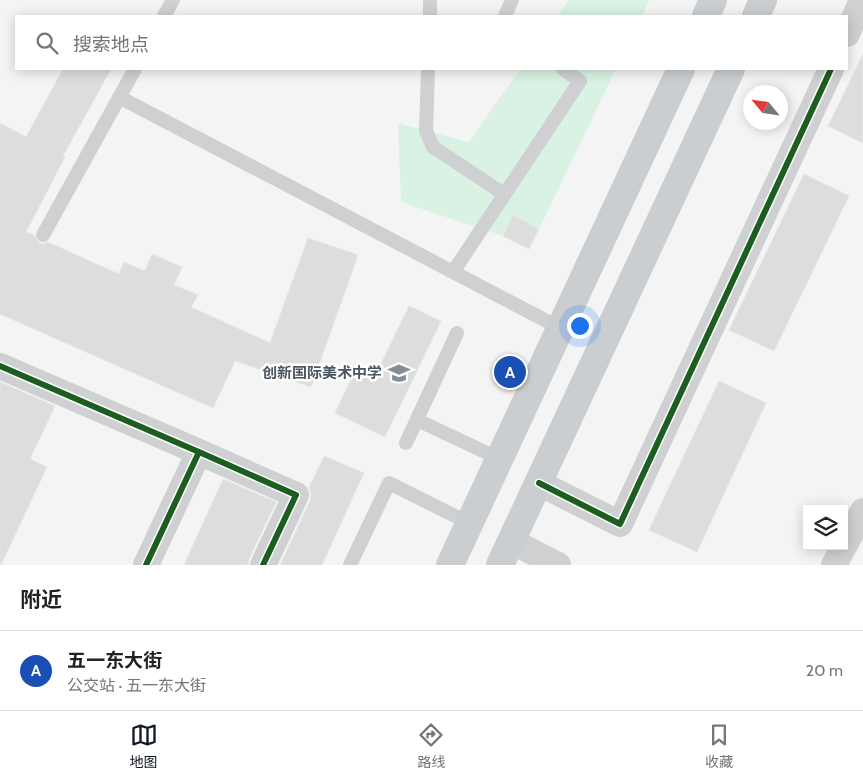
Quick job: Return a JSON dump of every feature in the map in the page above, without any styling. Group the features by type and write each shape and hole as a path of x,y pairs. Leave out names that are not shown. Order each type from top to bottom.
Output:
{"main road":[{"path":"706,15 713,0"},
{"path":"756,15 763,0"},
{"path":"450,565 681,70"},
{"path":"506,553 731,70"}],"street":[{"path":"848,32 862,0"},
{"path":"539,483 620,524 831,70"},
{"path":"0,366 296,495 263,565"},
{"path":"146,565 199,452"},
{"path":"834,565 863,511"},
{"path":"506,553 558,565"}],"lane":[{"path":"165,15 173,0"},
{"path":"430,0 430,15"},
{"path":"505,15 512,0"},
{"path":"43,235 134,70"},
{"path":"428,70 426,131 433,147 504,194"},
{"path":"453,272 580,81 564,70"},
{"path":"119,97 560,328"},
{"path":"406,443 457,332"},
{"path":"417,420 500,458"},
{"path":"350,565 389,483 469,523"}],"green space":[{"path":"569,0 649,0 642,15 558,15"},
{"path":"519,70 616,70 539,229 513,215 503,236 401,202 398,123 469,142"}],"building":[{"path":"863,54 863,143 828,126"},
{"path":"62,70 110,70 63,156 65,157 26,232 34,235 39,243 44,244 48,242 119,274 124,262 145,271 152,254 182,267 174,285 198,295 191,307 270,343 308,238 358,255 311,387 235,361 213,408 0,314 0,123 26,137"},
{"path":"804,174 849,196 774,351 729,330"},
{"path":"513,215 539,229 529,249 503,236"},
{"path":"409,306 441,321 385,437 335,413 357,367 375,376"},
{"path":"719,381 766,403 697,552 649,530"},
{"path":"0,382 55,406 30,459 47,467 1,565 0,565"},
{"path":"324,456 364,473 322,565 280,565 310,501 311,494 309,488"},
{"path":"223,479 276,502 249,559 248,565 184,565"}],"cycle path":[{"path":"539,483 620,524 831,70"},
{"path":"0,366 199,452 146,565"},
{"path":"199,452 296,495 263,565"}],"place":[{"name":"五一东大街","path":"510,372"},
{"name":"创新国际美术中学","path":"399,373"}]}
